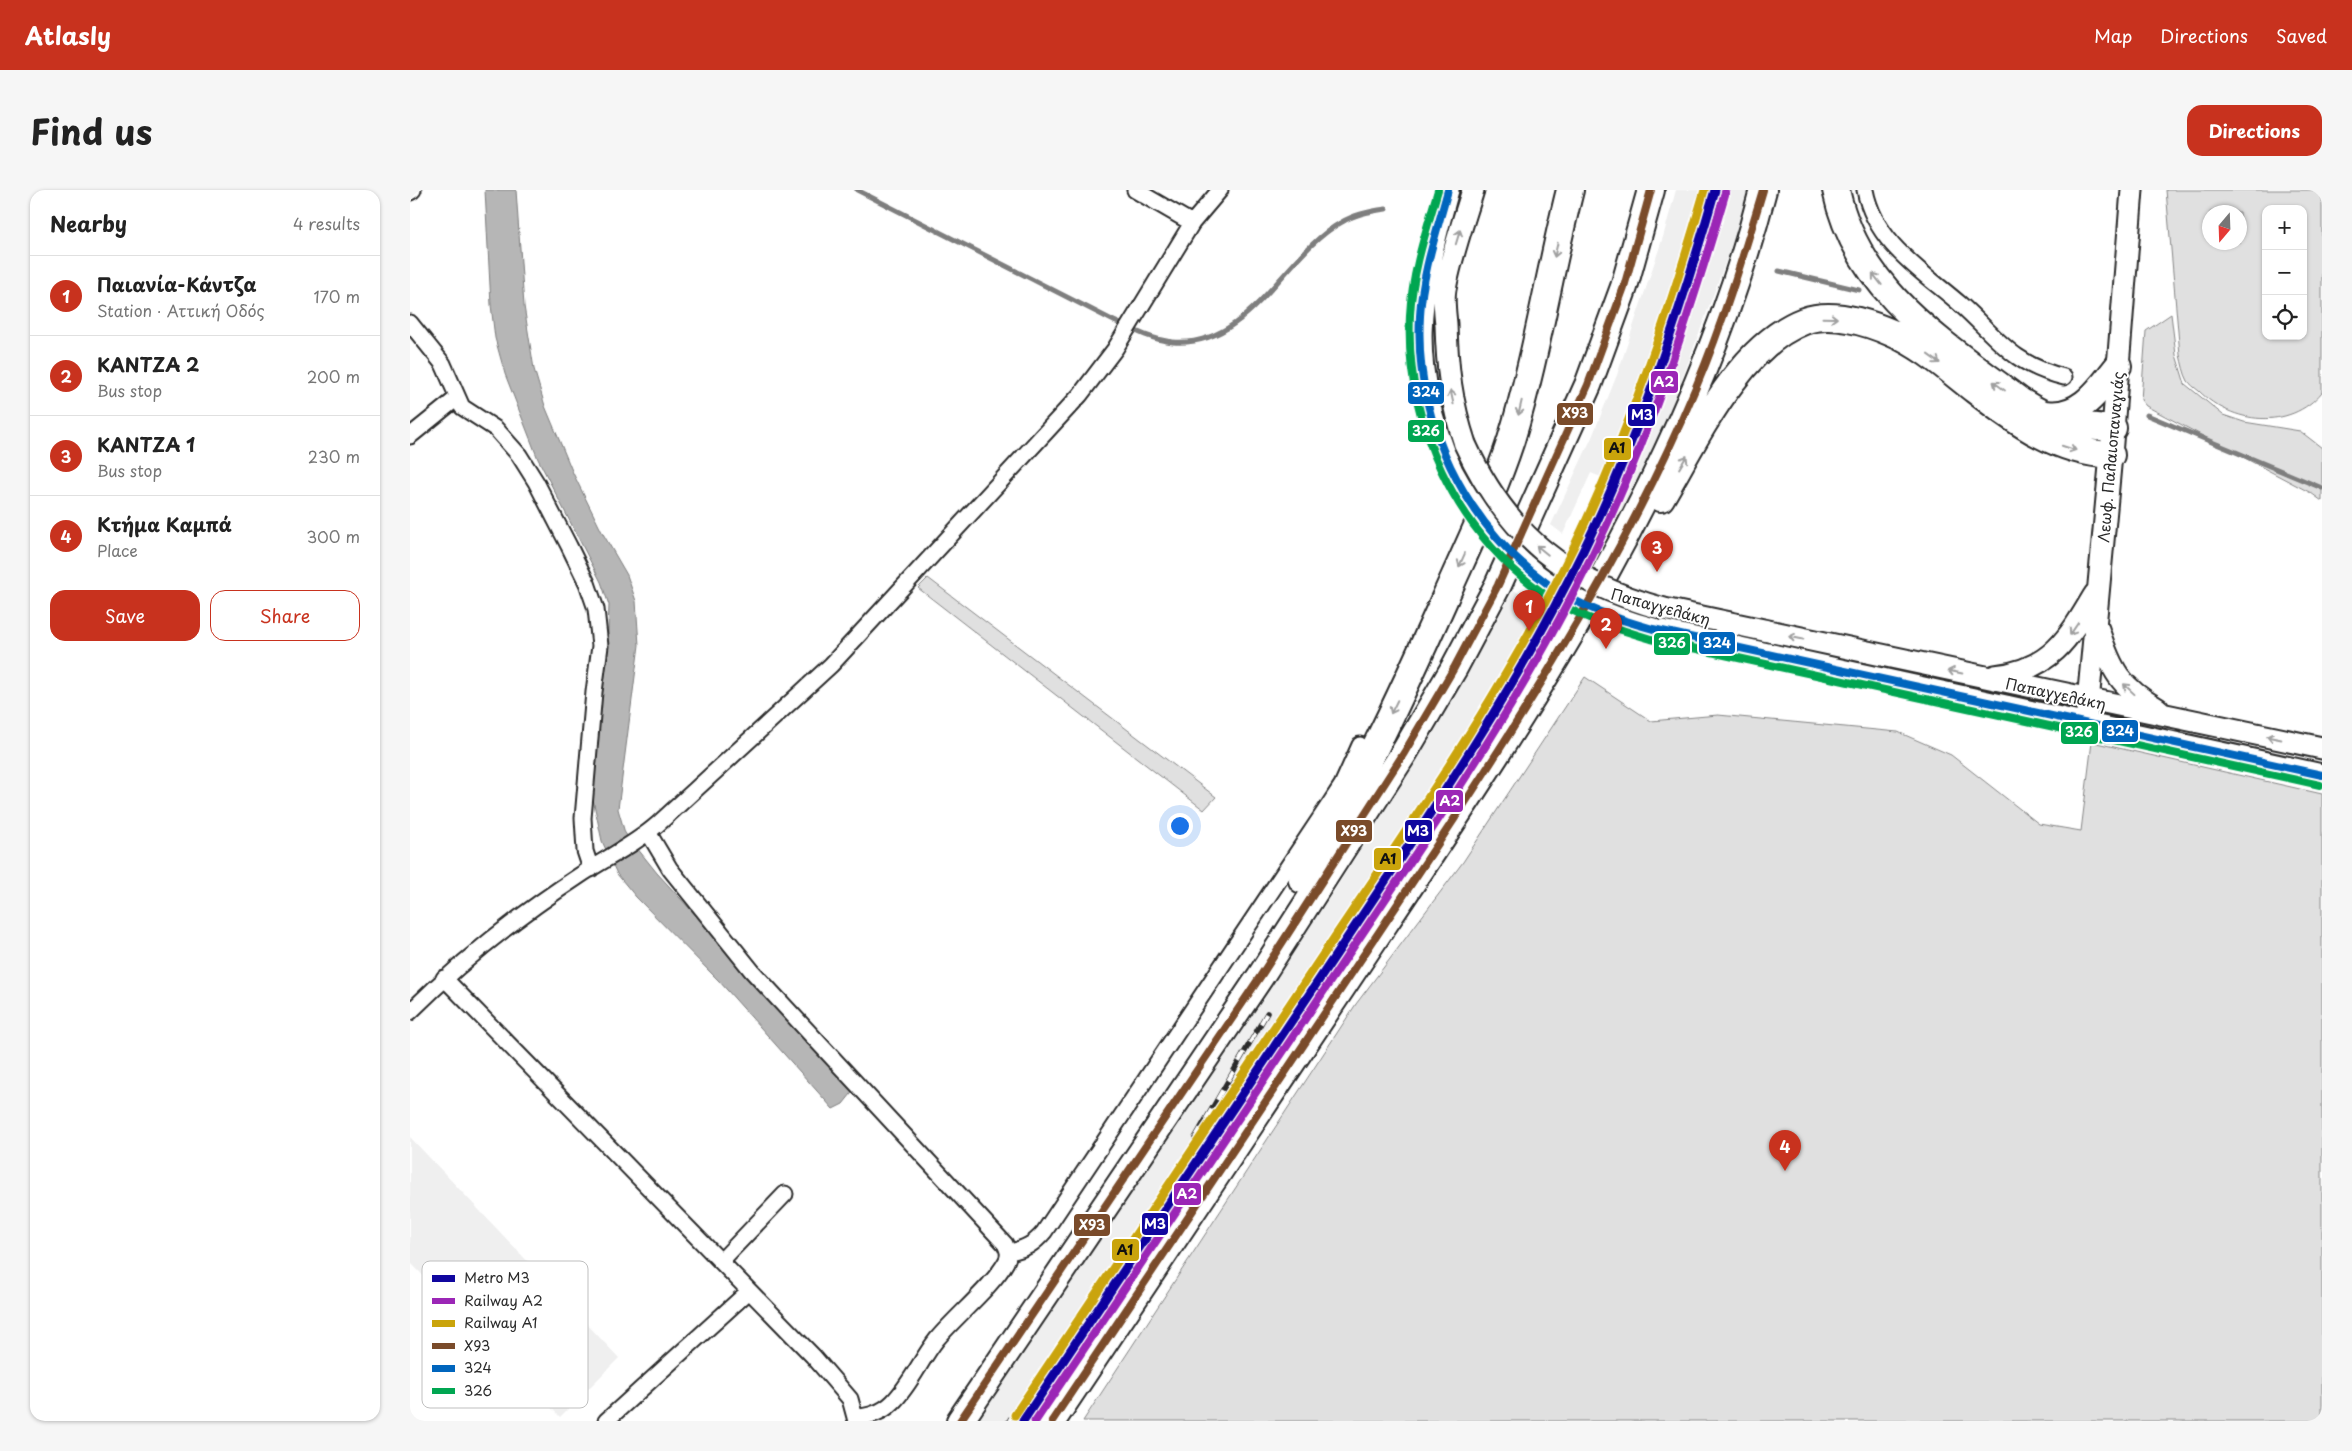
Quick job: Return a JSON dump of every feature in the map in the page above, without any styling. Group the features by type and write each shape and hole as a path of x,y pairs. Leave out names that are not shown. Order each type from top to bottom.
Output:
{"highway":[{"path":"1260,977 1300,883 1330,834 1370,759 1433,625 1501,467 1518,414 1570,190"},
{"path":"960,1421 1260,977 1404,753 1454,668 1498,585 1588,385 1624,287 1651,190"},
{"path":"1573,632 1628,531 1707,362 1734,288 1763,190"},
{"path":"1836,190 1849,232 1862,257 1876,278 1905,312 2039,414 2058,422 2073,425 2113,428"},
{"path":"1052,1421 1484,775 1573,632 1649,519 1735,377 1759,349 1784,331 1805,320 1845,319 1893,334 1931,357 2030,430 2066,447 2095,454 2111,455"},
{"path":"2039,414 2055,416 2076,410 2099,390 2118,366"}],"street":[{"path":"1135,190 1192,223"},
{"path":"410,1012 444,978 500,930 644,837 830,665 1080,395 1115,348 1192,223 1220,190"},
{"name":"Παπαγγελάκη","path":"1448,190 1425,282 1420,316 1420,348 1424,385 1432,419 1452,471 1476,511 1491,531 1529,570 1573,600 1602,613 1653,629 2322,775"},
{"name":"Παπαγγελάκη","path":"1473,190 1444,291 1446,357 1456,417 1465,444 1493,496 1519,528 1540,549 1583,578 1607,591 1664,609 1978,677 2322,748"},
{"path":"1865,190 1882,233 1902,257 1961,306 2007,351 2043,372 2064,377"},
{"name":"Λεωφ. Παλαιοπαναγιάς","path":"2086,723 2111,455 2132,190"},
{"path":"410,323 443,364 462,407 504,436 519,456 536,482 587,583 596,609 600,646 583,818 585,851 598,865"},
{"path":"410,436 457,398"},
{"path":"1978,677 2014,674 2032,667 2049,657 2062,645 2099,587"},
{"path":"2096,623 2115,672 2125,686 2141,699 2169,716"},
{"path":"1009,1252 1024,1249 1035,1242 1044,1232 1342,785 1360,745"},
{"path":"444,978 813,1356 850,1399 855,1420 873,1415 894,1402 935,1342 992,1280 1007,1261 1009,1252 1005,1244 752,971 644,837"},
{"path":"720,1261 785,1194"},
{"path":"606,1421 749,1290"}],"shaded area":[{"path":"485,190 516,190 524,306 534,369 545,406 573,473 602,532 627,575 636,601 639,645 618,809 625,833 657,873 855,1089 843,1104 833,1109 719,981 636,897 617,874 602,841 591,790 593,757 607,658 609,605 601,582 538,459 505,374 495,338 491,305"},
{"path":"1676,190 1750,190 1737,231 1669,414 1599,558 1579,546 1608,480 1591,473 1563,534 1551,525 1592,437 1617,375 1663,237"},
{"path":"2166,190 2322,190 2322,392 2309,405 2294,413 2278,418 2244,416 2228,411 2212,402 2191,385 2185,375 2180,355"},
{"path":"2171,314 2176,355 2185,384 2223,415 2244,422 2300,431 2322,448 2322,501 2311,493 2146,406 2141,400 2146,331"},
{"path":"928,578 1216,797 1204,810 918,588"},
{"path":"1514,590 1565,624 1032,1421 977,1421 1336,888 1427,744"},
{"path":"1585,677 1651,721 1718,715 1898,732 1951,755 2039,824 2081,831 2092,742 2322,794 2322,1421 1083,1421 1356,1004 1463,862"},
{"path":"410,1137 527,1261 422,1261 422,1274 410,1262"},
{"path":"588,1325 619,1358 588,1389"},
{"path":"551,1408 569,1408 560,1417"}],"waterway":[{"path":"857,190 1112,320 1149,337 1173,342 1200,340 1224,330 1245,315 1265,296 1321,236 1352,217 1386,209"},
{"path":"1779,271 1859,290"},
{"path":"2147,415 2322,488"}],"railway":[{"path":"1195,1138 1267,1013"},
{"path":"1009,1421 1165,1187 1287,1029"}],"metro line":[{"name":"Μ3","path":"1023,1421 1433,809 1527,657 1583,551 1640,419 1673,328 1715,190"}],"rail line":[{"name":"A1","path":"1015,1415 1429,797 1492,698 1550,596 1596,500 1648,370 1705,190"},
{"name":"A2","path":"1035,1421 1478,758 1567,606 1613,510 1650,421 1682,331 1725,193"}],"transit line":[{"name":"326","path":"1438,190 1420,252 1411,299 1411,355 1416,395 1427,434 1442,471 1461,506 1484,539 1512,568 1543,593 1581,615 1651,639 2320,785"},
{"name":"324","path":"1448,190 1431,252 1421,300 1420,355 1426,393 1436,431 1450,467 1469,501 1492,532 1519,560 1549,585 1573,600 1599,612 1653,629 2322,775"},
{"name":"X93","path":"960,1421 1260,977 1404,753 1454,668 1498,585 1588,385 1624,287 1651,190"},
{"name":"X93","path":"1052,1421 1455,818 1500,749 1585,608 1625,536 1662,462 1696,387 1724,314 1763,190"}],"place":[{"name":"ΚΑΝΤΖΑ 1","path":"1657,572"},
{"name":"Παιανία-Κάντζα","path":"1529,631"},
{"name":"ΚΑΝΤΖΑ 2","path":"1606,649"},
{"name":"Kτήμα Καμπά","path":"1785,1171"}]}
